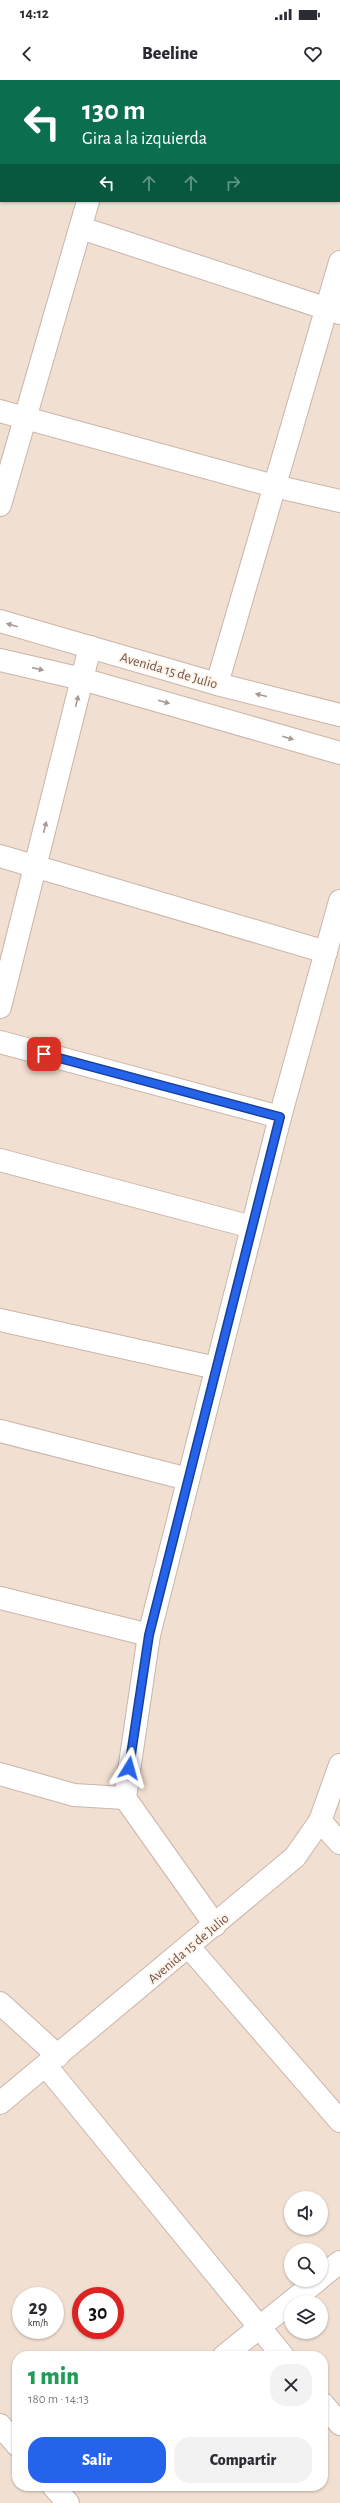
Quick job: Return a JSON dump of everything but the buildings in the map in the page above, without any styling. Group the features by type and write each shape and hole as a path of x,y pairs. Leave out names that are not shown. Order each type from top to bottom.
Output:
{"street":[{"path":"0,505 88,202"},
{"path":"81,228 333,311"},
{"path":"217,684 274,486 333,311 340,262"},
{"path":"0,411 274,486 340,501"},
{"name":"Avenida 15 de Julio","path":"0,621 217,684 340,715"},
{"path":"0,1007 90,647"},
{"path":"0,660 82,679 340,753"},
{"path":"0,856 36,865 326,952"},
{"path":"215,1925 125,1798 149,1635 280,1117 340,901"},
{"path":"0,1042 280,1117"},
{"path":"0,1160 252,1228"},
{"path":"0,1320 216,1368"},
{"path":"0,1431 188,1479"},
{"path":"0,1598 149,1635"},
{"name":"Avenida 15 de Julio","path":"0,2103 189,1947 296,1856 320,1821 340,1765"},
{"path":"0,1774 74,1795 125,1798"},
{"path":"320,1821 340,1843"},
{"path":"189,1947 340,2121"},
{"path":"0,2003 52,2061 258,2328 278,2351"},
{"path":"328,2271 340,2262"},
{"path":"230,2351 309,2287"},
{"path":"328,2410 340,2424"},
{"path":"0,2425 12,2439"}],"shaded area":[{"path":"0,202 340,202 340,2503 0,2503"}],"route":[{"path":"44,1054 280,1117 149,1635 129,1768"}]}
